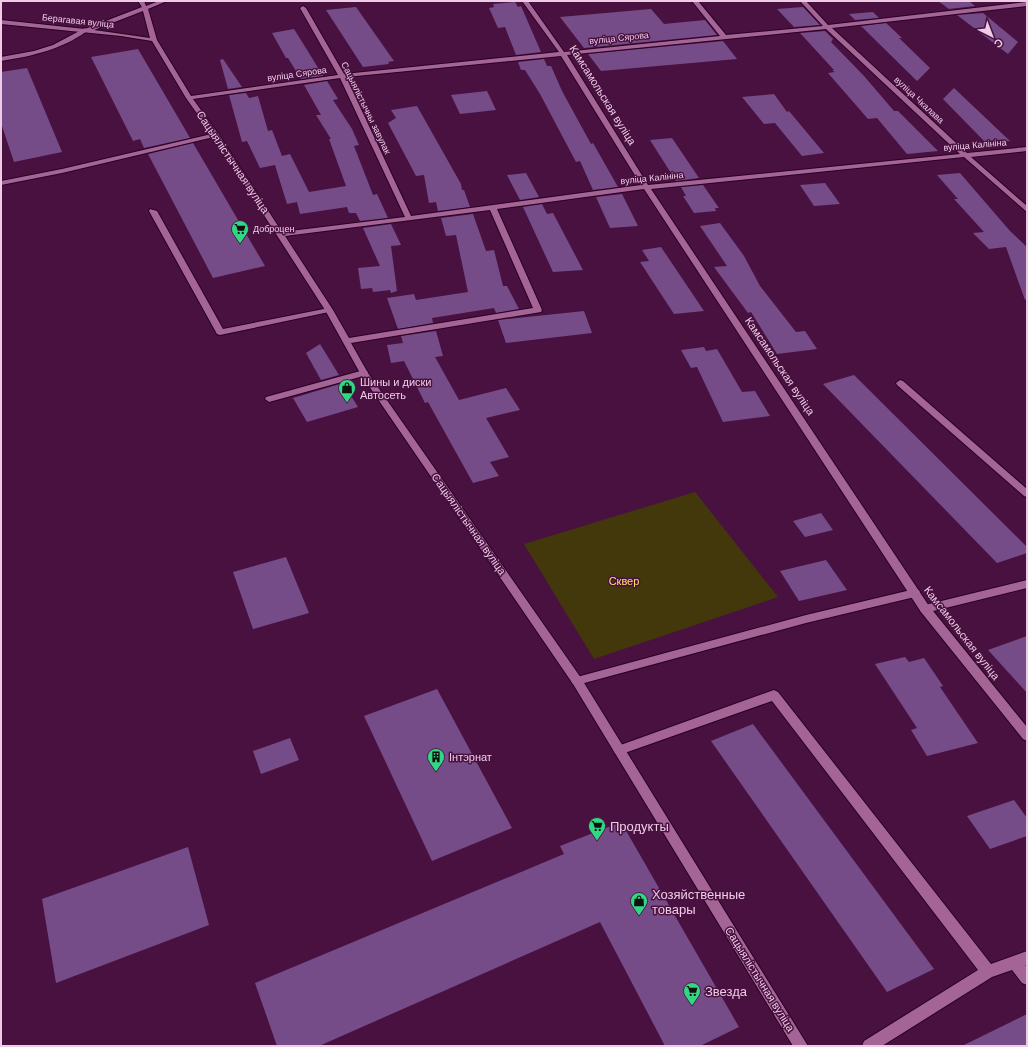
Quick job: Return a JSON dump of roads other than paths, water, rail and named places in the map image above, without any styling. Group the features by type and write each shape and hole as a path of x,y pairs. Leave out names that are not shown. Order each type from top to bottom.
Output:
{"street":[{"path":"1,59 34,54 58,46 70,41 85,30 143,4 164,1"},
{"name":"Камсамольская вуліца","path":"525,1 562,54 646,187 915,593 926,609 1027,736"},
{"path":"694,1 723,36"},
{"name":"вуліца Чкалава","path":"803,1 827,27 965,155 1027,210"},
{"name":"Сацыялістычная вуліца","path":"143,4 154,40 190,98 216,135 329,310 364,373 577,682 801,1046"},
{"name":"вуліца Сярова","path":"190,98 342,76 723,36 827,27 1027,4"},
{"name":"Сацыялістычны завулак","path":"303,8 342,76 409,219"},
{"name":"Берагавая вуліца","path":"1,22 85,30 154,40"},
{"path":"1,183 62,171 216,135"},
{"name":"вуліца Калініна","path":"280,234 409,219 646,187 1027,149"},
{"path":"346,341 538,310 492,207"},
{"path":"154,211 220,332 329,310"},
{"path":"269,399 364,373"},
{"path":"900,383 1027,494"},
{"path":"926,609 1027,584"},
{"path":"577,682 806,619 915,593"},
{"path":"619,750 774,695 988,972"},
{"path":"869,1046 988,972 1021,961 1027,978"}],"place":[{"name":"Доброцен","path":"240,244"},
{"name":"Шины и диски Автосеть","path":"347,403"},
{"name":"Інтэрнат","path":"436,772"},
{"name":"Продукты","path":"597,841"},
{"name":"Хозяйственные товары","path":"639,916"},
{"name":"Звезда","path":"692,1006"}],"park label":[{"name":"Сквер","path":"624,581"}]}
